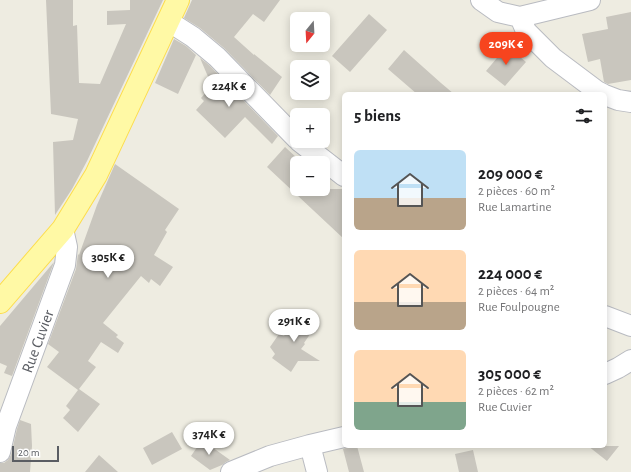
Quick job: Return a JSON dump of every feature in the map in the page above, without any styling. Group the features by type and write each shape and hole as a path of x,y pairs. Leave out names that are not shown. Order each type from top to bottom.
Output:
{"main road":[{"path":"0,302 63,229 96,174 178,0"}],"street":[{"path":"481,0 498,12 520,16 590,0"},
{"path":"520,16 526,31 553,58 599,92"},
{"path":"168,21 193,37 217,57 290,132"},
{"path":"607,95 618,100 631,102"},
{"path":"308,148 342,174"},
{"name":"Rue Cuvier","path":"0,452 6,426 65,265 67,247 63,229"},
{"path":"607,317 631,326"},
{"path":"607,373 631,360"},
{"path":"231,472 270,456 342,437"},
{"path":"310,445 317,472"}],"building":[{"path":"46,0 73,0 73,26 77,25 79,83 100,84 126,24 107,25 107,11 130,10 130,0 163,0 87,161 72,189 55,215 53,142 73,140 78,119 51,114"},
{"path":"192,0 280,0 264,22 253,14 234,37 282,77 270,95 224,48 200,28 184,18"},
{"path":"631,12 631,80 608,84 604,82 600,59 588,62 582,34 608,29 606,17"},
{"path":"369,14 387,30 350,72 332,56"},
{"path":"174,39 186,46 196,55 178,94 155,83"},
{"path":"507,46 526,62 505,86 486,71"},
{"path":"404,50 452,92 415,92 388,69"},
{"path":"200,58 209,65 278,136 272,144 245,117 225,138 196,110 204,101 201,98 212,86"},
{"path":"285,147 295,156 290,156 290,189 267,167"},
{"path":"115,164 179,209 165,230 167,232 154,255 173,267 160,286 151,279 149,283 141,276 103,323 118,335 116,337 124,343 118,353 101,342 88,361 96,367 79,389 100,404 78,432 63,418 70,410 66,406 78,390 47,367 59,352 48,344 76,269 78,254 79,255 97,205"},
{"path":"330,189 342,189 342,237 298,196 330,196"},
{"path":"54,262 12,376 4,373 7,366 0,363 0,326"},
{"path":"305,311 319,321 301,349 320,361 298,361 291,372 272,358 275,354 270,347 279,334 284,336 295,320 297,322"},
{"path":"20,420 31,424 32,446 30,472 0,472 0,463 4,463 11,455"},
{"path":"172,432 182,449 152,465 143,448"},
{"path":"202,440 230,460 210,470 191,456"},
{"path":"619,446 607,461 591,448"},
{"path":"358,448 364,472 349,472 343,449"},
{"path":"473,450 478,472 459,472 455,454"},
{"path":"99,455 118,472 85,472"}]}
